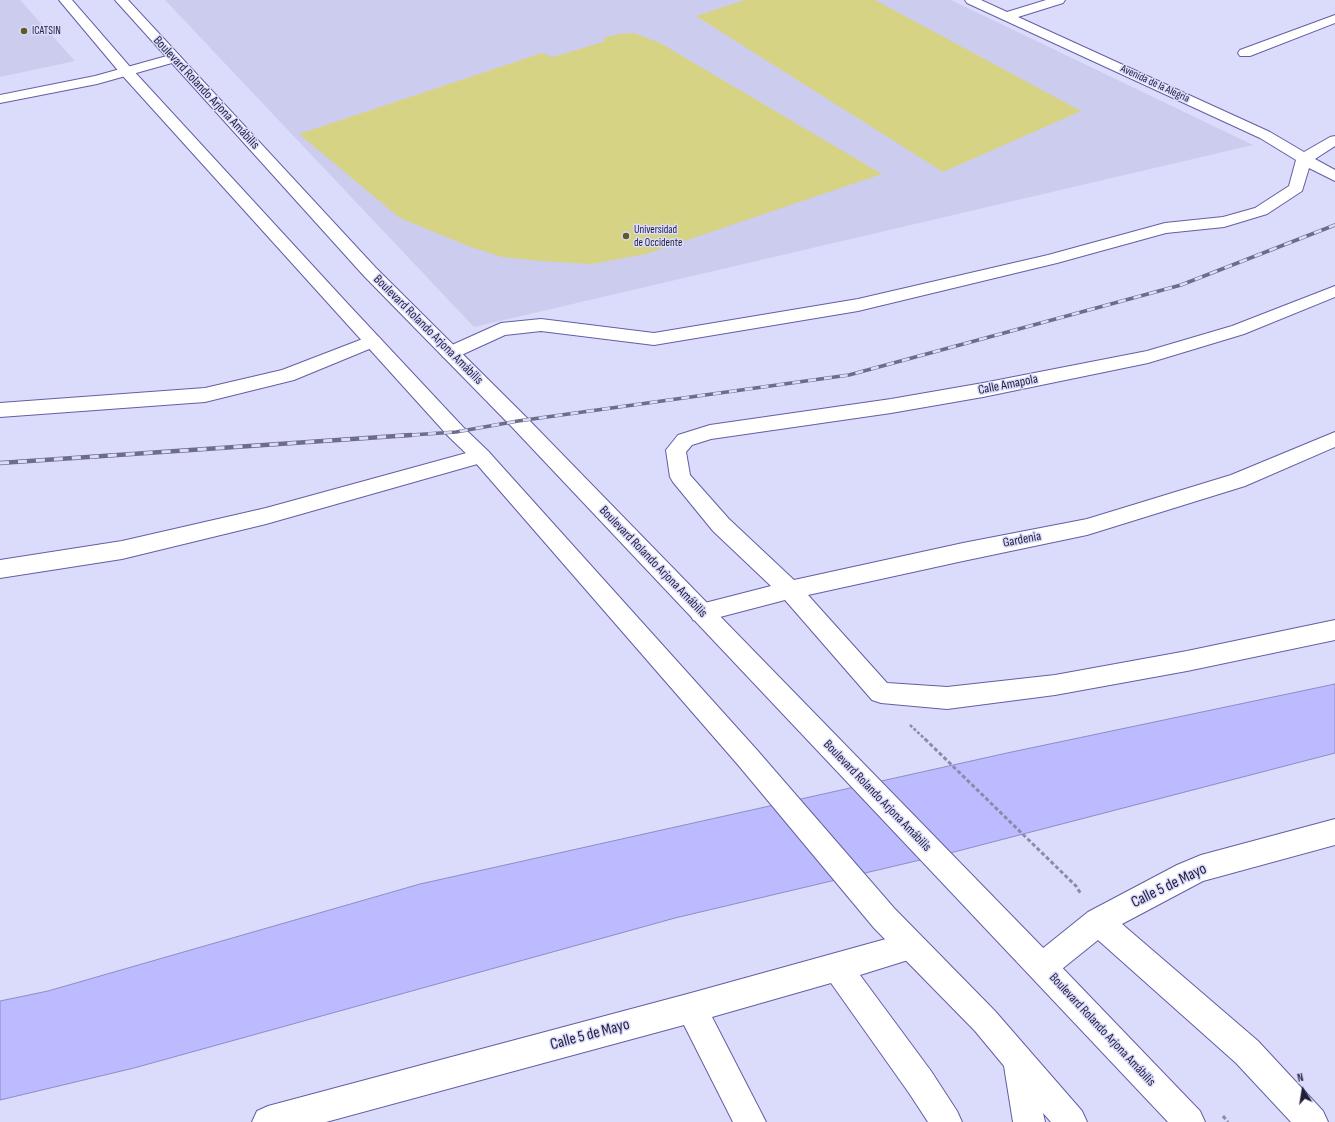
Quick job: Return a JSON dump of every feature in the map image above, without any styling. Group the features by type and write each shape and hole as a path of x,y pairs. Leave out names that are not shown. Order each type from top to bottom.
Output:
{"street":[{"path":"65,0 126,71 456,432 481,456 748,758 884,918 985,1021 1071,1122"},
{"name":"Boulevard Rolando Arjona Amábilis","path":"120,0 370,272 450,352 1042,967 1189,1122"},
{"name":"Avenida de la Alegría","path":"972,0 1265,135 1335,176"},
{"path":"1007,16 1059,0"},
{"path":"1245,53 1335,19"},
{"path":"0,99 97,80 174,58"},
{"path":"450,352 501,329 541,325 654,339 670,337 858,305 1051,259 1165,228 1224,222 1261,211 1296,188 1304,159 1335,140"},
{"name":"Calle Amapola","path":"790,590 721,525 680,477 676,450 685,440 710,432 891,406 983,390 1148,357 1238,330 1335,291"},
{"path":"0,410 205,395 287,375 373,341"},
{"name":"Gardenia","path":"701,613 790,590 963,552 1087,527 1238,481 1335,439"},
{"path":"0,569 122,550 266,516 481,456"},
{"path":"790,590 881,693 940,697 987,694 1054,686 1187,661 1335,630"},
{"name":"Calle 5 de Mayo","path":"1042,967 1098,922 1201,868 1335,832"},
{"path":"1098,922 1248,1052 1312,1122"},
{"name":"Calle 5 de Mayo","path":"268,1122 691,1008 911,946"},
{"path":"837,967 920,1082 946,1122"},
{"path":"691,1008 750,1122"},
{"path":"1018,1061 1029,1122"}],"path":[{"path":"906,721 1076,886"}],"shaded area":[{"name":"ICATSIN","path":"0,0 20,0 75,61 0,77"},
{"name":"Universidad de Occidente","path":"165,0 951,0 1253,145 474,327"},
{"path":"745,0 875,0 1081,111 943,172 696,16"},
{"path":"634,33 660,43 882,174 646,254 592,264 540,261 502,257 468,246 400,218 299,134 542,53 553,57 606,41 603,38 619,34"}],"water":[{"path":"1335,684 1335,753 954,852 675,918 134,1068 0,1100 0,1001 48,991 420,884 1007,753"}],"railway":[{"path":"411,435 456,432 518,421 849,375 1181,285 1335,225"},
{"path":"0,463 411,435"},
{"path":"396,436 411,435"}],"place":[{"name":"ICATSIN","path":"24,31"},
{"name":"Universidad de Occidente","path":"626,236"}]}
